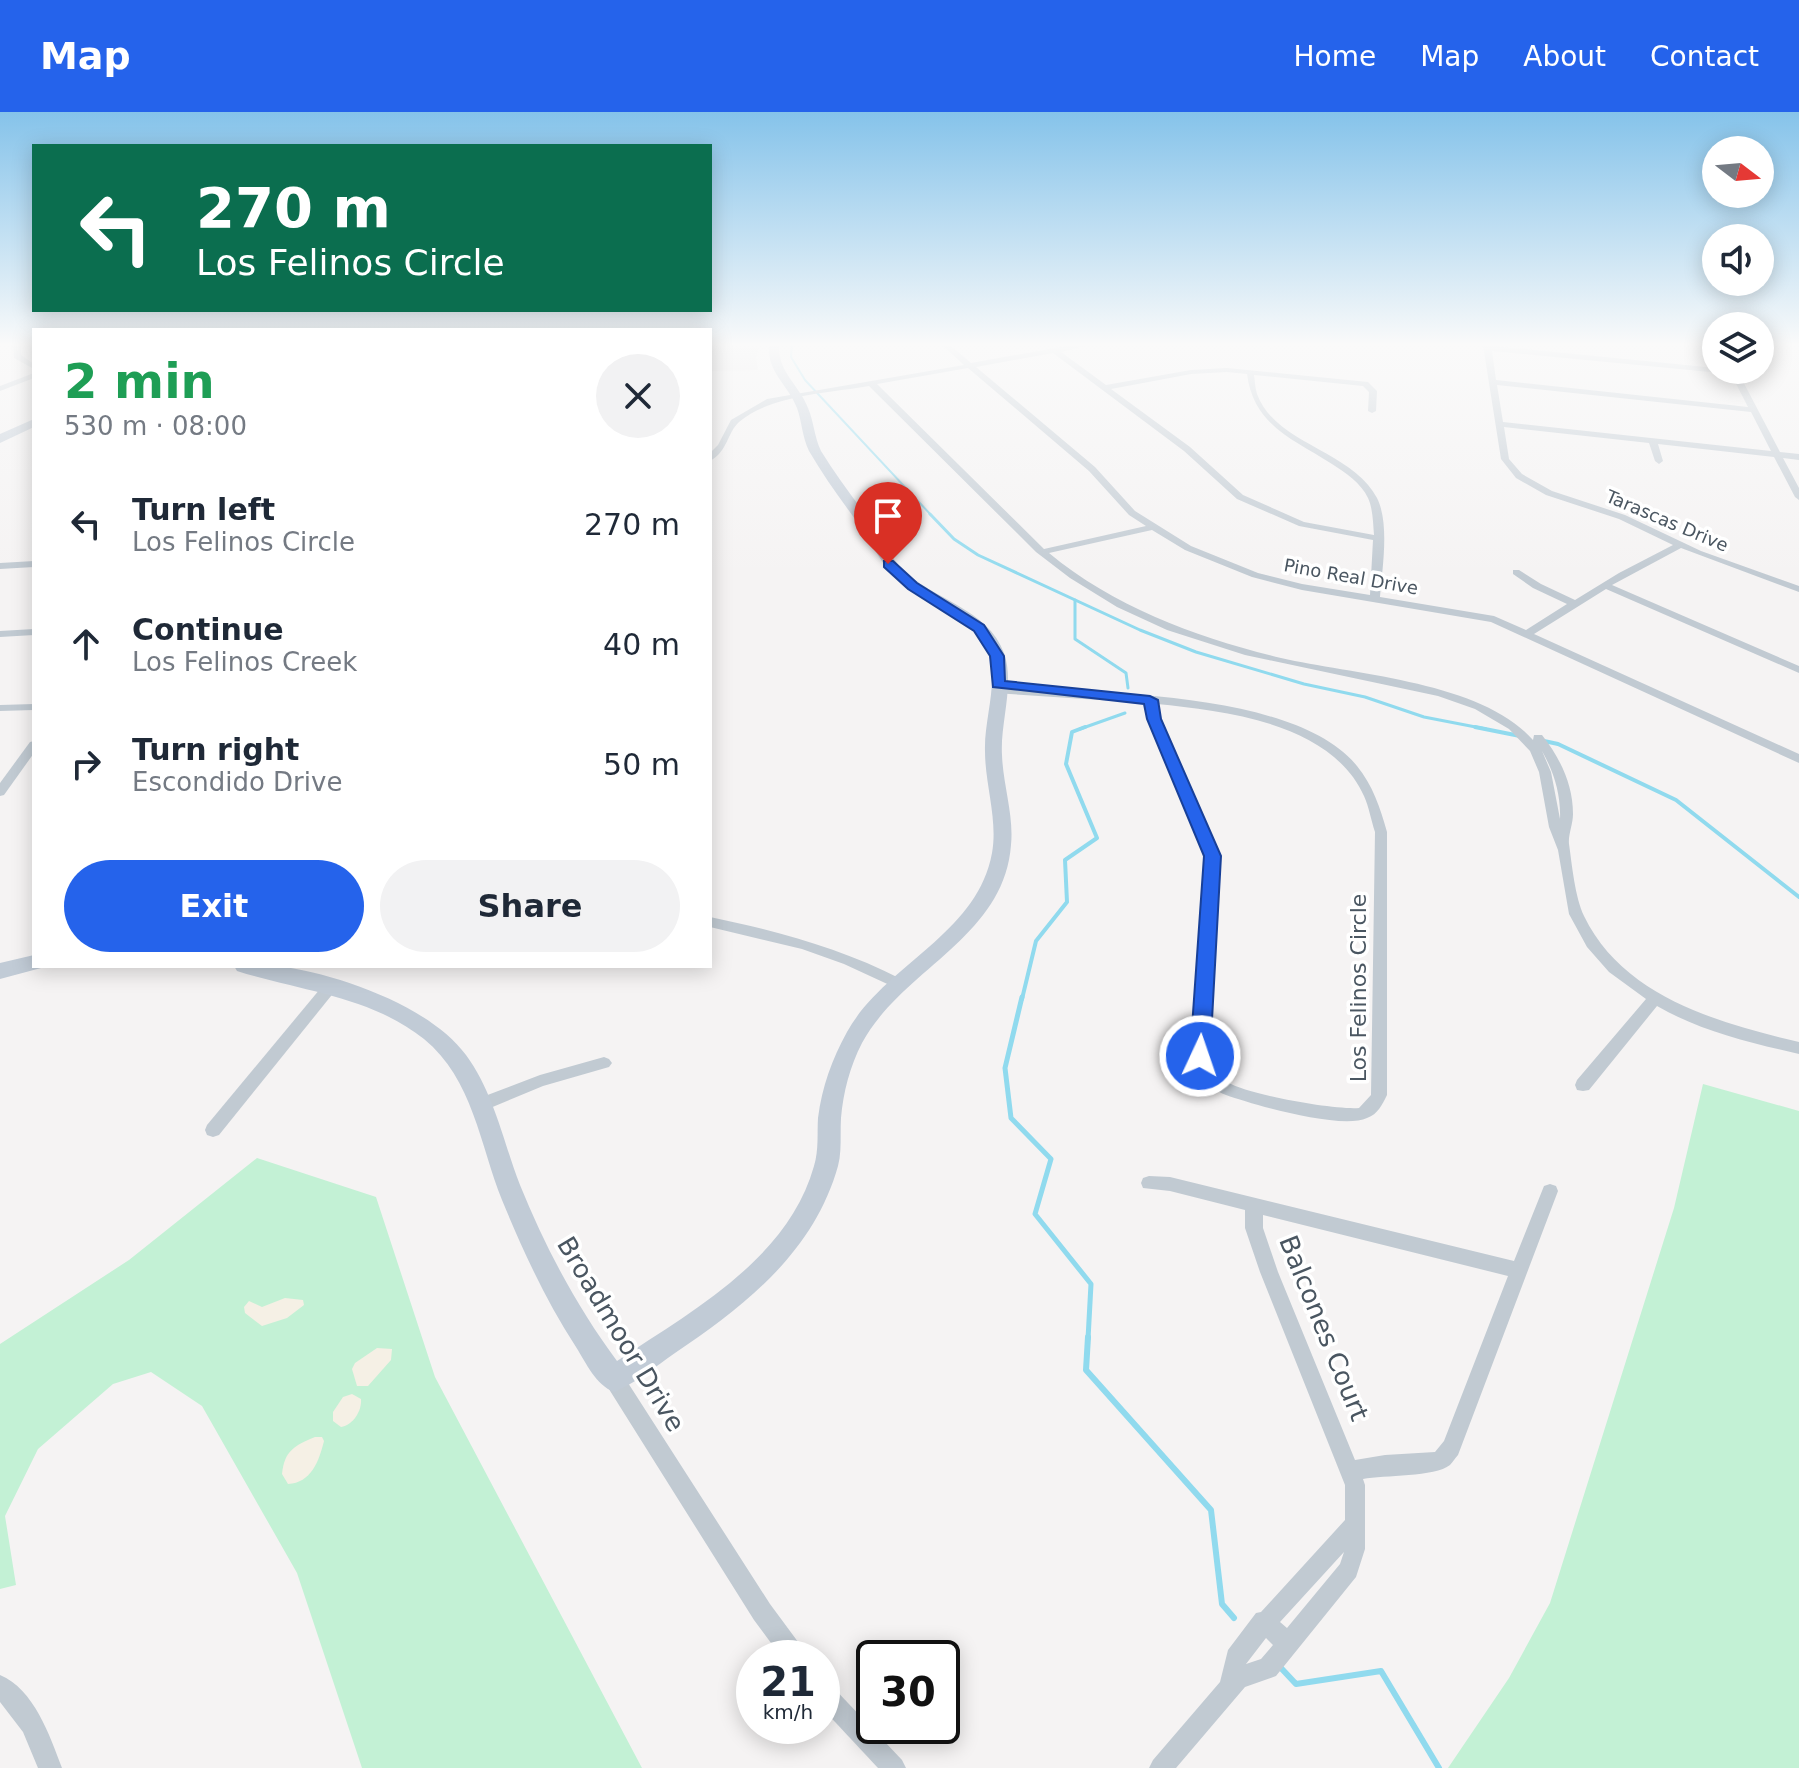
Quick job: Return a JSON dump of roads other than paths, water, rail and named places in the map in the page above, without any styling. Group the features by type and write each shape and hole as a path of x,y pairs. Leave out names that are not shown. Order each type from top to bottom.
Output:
{"street":[{"path":"712,456 736,422"},
{"path":"614,1379 738,1292 770,1264 790,1240 810,1208 827,1162 832,1104 841,1066 859,1028 896,983 950,942 965,926 979,909 998,870 1003,839 992,725 998,688 997,656 979,628 912,586 881,554 867,528 835,487 807,434 805,422"},
{"path":"911,422 1042,552 1093,589 1168,626 1247,653 1447,691 1512,726 1552,766 1555,828 1562,841 1571,899 1586,933 1623,973 1656,997 1718,1027 1799,1048"},
{"name":"Pino Real Drive","path":"1036,422 1085,463 1123,504 1152,527 1207,557 1255,575 1313,589 1481,615 1528,633 1799,759"},
{"path":"1151,422 1187,449 1230,490 1259,507 1316,528 1376,538"},
{"path":"1277,422 1304,446 1364,484 1374,501 1375,599"},
{"path":"1759,422 1799,497"},
{"path":"0,439 32,423"},
{"path":"1499,424 1799,457"},
{"name":"Tarascas Drive","path":"1499,424 1505,459 1511,469 1529,483 1563,498 1608,511 1680,545 1799,589"},
{"path":"1653,442 1659,461"},
{"path":"1042,552 1152,527"},
{"path":"1528,633 1680,545"},
{"path":"0,566 32,564"},
{"path":"1516,572 1575,604"},
{"path":"1606,586 1799,670"},
{"path":"0,634 32,632"},
{"name":"Los Felinos Circle","path":"998,688 1084,694 1150,700 1232,708 1289,726 1340,757 1371,795 1381,832 1379,1095 1369,1110 1362,1114 1337,1114 1235,1093 1209,1077 1202,1065 1200,1051 1213,856 1154,719 1150,700"},
{"path":"0,708 32,707"},
{"path":"0,792 32,748"},
{"path":"712,922 821,948 854,960 896,983"},
{"path":"0,971 32,963"},
{"name":"Broadmoor Drive","path":"252,968 330,987 385,1006 433,1034 452,1052 483,1104 507,1181 536,1250 593,1350 783,1640"},
{"path":"213,1130 330,987"},
{"path":"1583,1085 1656,997"},
{"path":"483,1104 540,1081 604,1063"},
{"name":"Balcones Court","path":"1149,1183 1170,1184 1520,1271"},
{"path":"1351,1471 1385,1465 1432,1463 1442,1459 1451,1448 1550,1191"},
{"name":"Balcones Court","path":"1161,1768 1230,1686 1245,1674 1268,1668 1349,1570 1355,1549 1357,1505 1351,1471 1269,1272 1254,1228 1254,1205"},
{"name":"Balcones Court","path":"1230,1686 1236,1658 1264,1621 1354,1525"},
{"path":"1264,1621 1287,1644"},
{"path":"0,1686 19,1703 39,1734 50,1768"},
{"path":"840,1711 894,1768"}],"waterway":[{"path":"844,422 932,516"},
{"path":"930,514 954,539 978,555 1140,630 1196,652 1304,684 1365,697 1424,717 1486,729"},
{"path":"1075,600 1075,639 1126,673 1128,688"},
{"path":"1080,729 1125,713"},
{"path":"1022,999 1036,941 1067,902 1065,860 1097,838 1066,764 1072,732 1085,727"},
{"path":"1475,727 1520,736"},
{"path":"1544,741 1558,744 1676,800 1799,897"},
{"path":"1022,997 1005,1068 1011,1118 1051,1159 1035,1214 1091,1284 1088,1339"},
{"path":"1088,1337 1086,1370 1211,1510 1222,1604 1234,1618"},
{"path":"1281,1668 1296,1684 1381,1671 1439,1768"}]}
